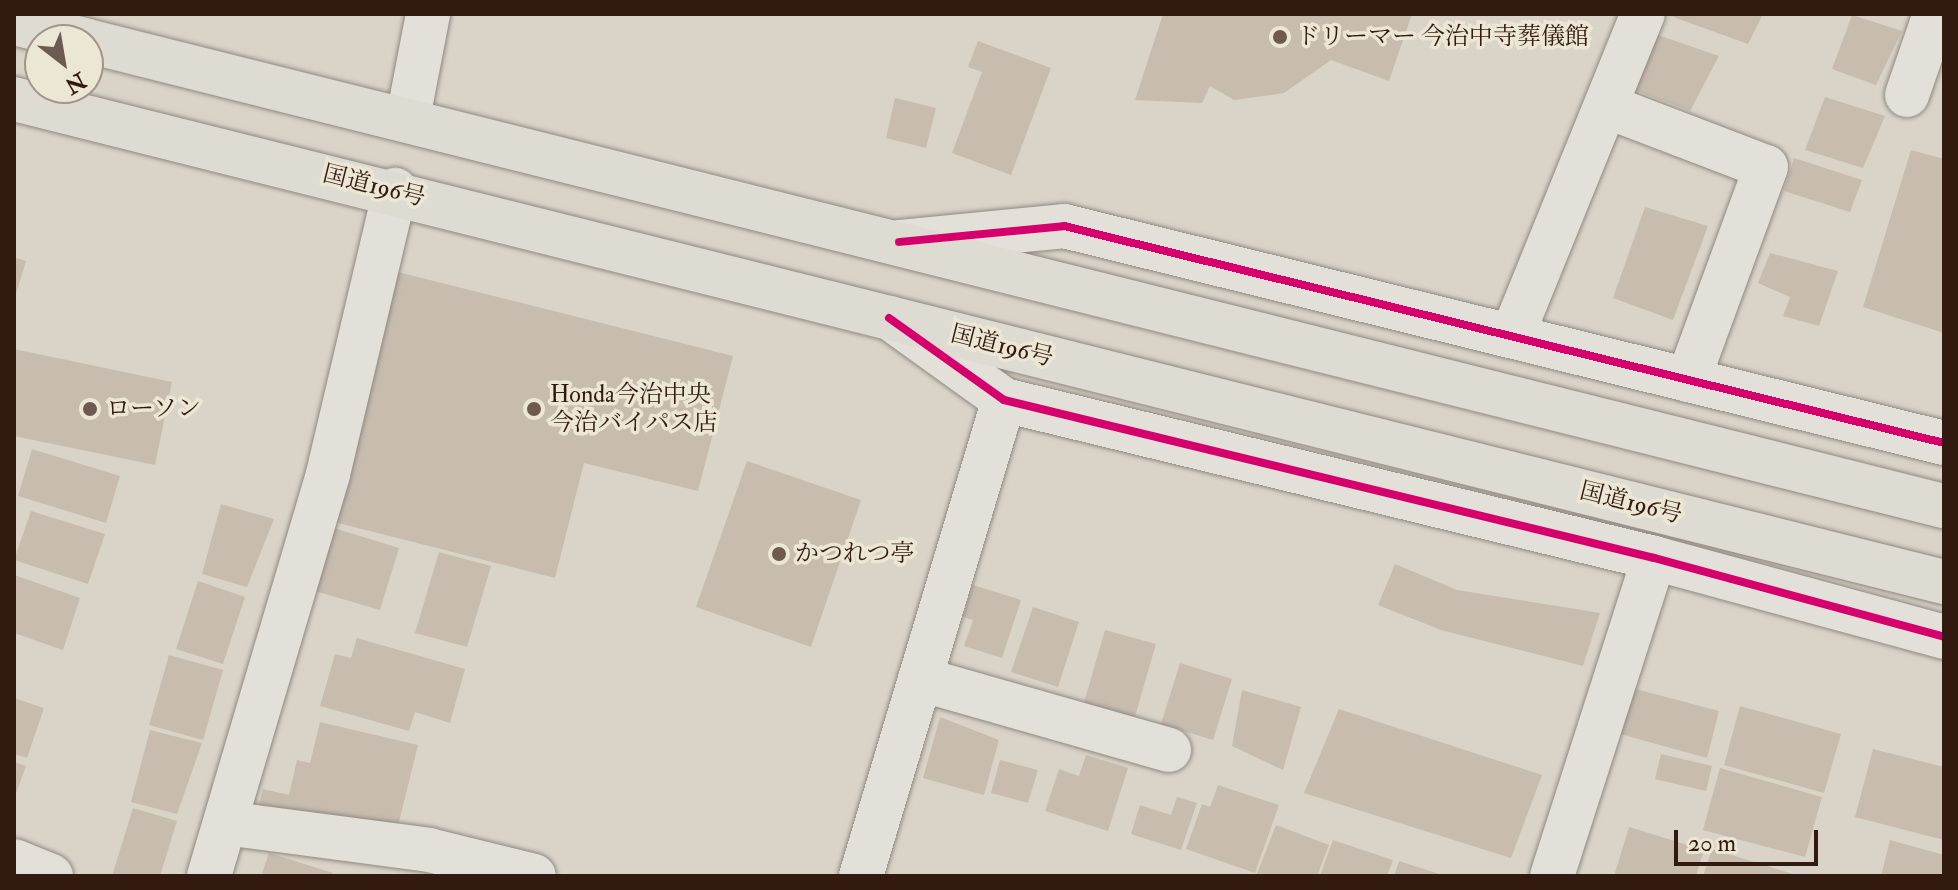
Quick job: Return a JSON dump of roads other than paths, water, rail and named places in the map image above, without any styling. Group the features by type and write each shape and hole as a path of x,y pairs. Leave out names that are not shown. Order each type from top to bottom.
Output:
{"highway":[{"path":"104,44 1944,506"},
{"name":"国道196号","path":"14,99 395,190 889,318 1944,582"}],"street":[{"path":"408,118 428,14"},
{"path":"1512,336 1643,14"},
{"path":"1907,95 1935,14"},
{"path":"1606,106 1766,167 1688,380"},
{"path":"209,876 328,474 395,190"},
{"path":"899,242 1064,226 1944,443"},
{"path":"889,318 1004,400 1654,558 1944,637"},
{"path":"861,876 1004,400"},
{"path":"1552,876 1654,558"},
{"path":"920,679 1169,750"},
{"path":"225,823 429,850 519,874"},
{"path":"14,861 51,876"}],"place":[{"name":"ドリーマー 今治中寺葬儀館","path":"1280,37"},
{"name":"ローソン","path":"90,409"},
{"name":"Honda今治中央 今治バイパス店","path":"534,409"},
{"name":"かつれつ亭","path":"779,554"}]}
